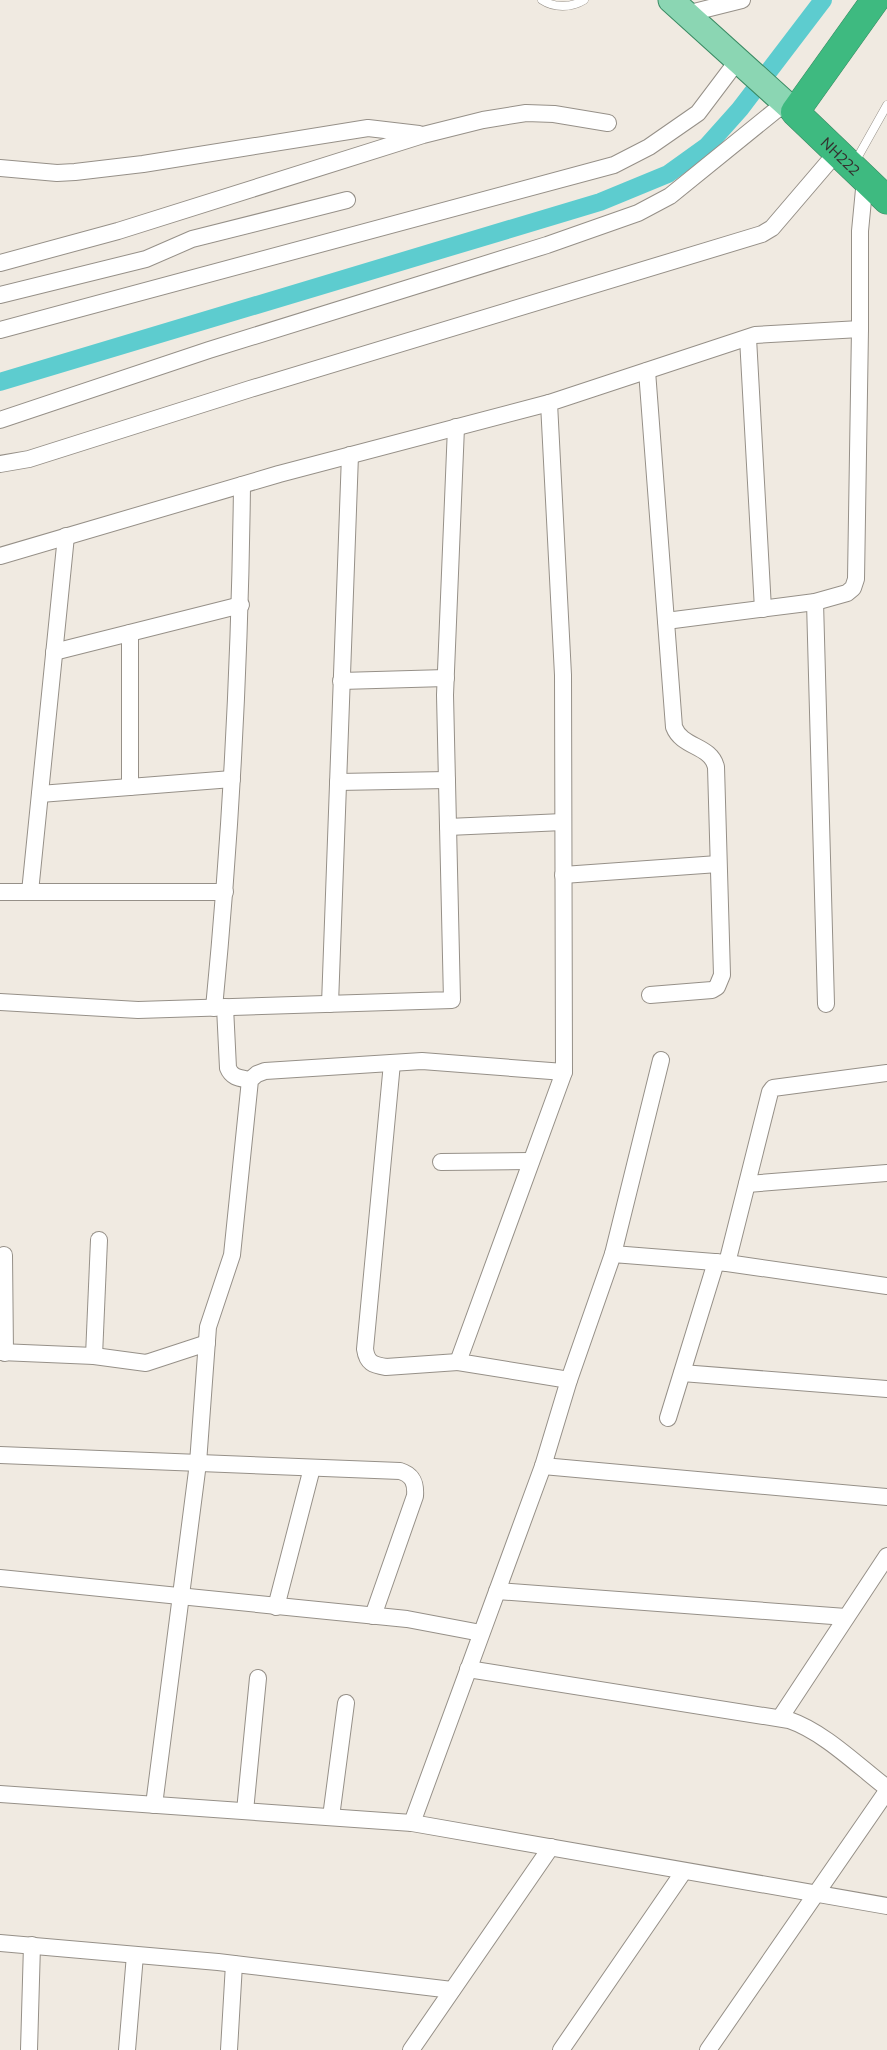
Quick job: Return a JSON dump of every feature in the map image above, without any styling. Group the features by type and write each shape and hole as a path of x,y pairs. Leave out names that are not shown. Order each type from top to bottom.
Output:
{"highway":[{"path":"785,102 875,0"},
{"name":"NH222","path":"785,102 887,200"}],"main road":[{"path":"679,7 785,102"}],"street":[{"path":"679,7 742,0"},
{"path":"0,330 614,166 649,147 698,113 741,63"},
{"path":"0,420 209,350 547,246 638,212 670,196 785,102"},
{"path":"0,263 118,231 423,135 497,117 526,113 554,114 608,123"},
{"path":"0,168 76,172 143,164 368,128 423,135"},
{"path":"666,621 815,602 847,593 853,588 856,579 860,232 852,166"},
{"path":"0,464 29,459 250,389 762,234 852,166"},
{"path":"0,295 146,259 192,239 347,200"},
{"path":"0,556 242,485 549,403 754,335 860,329"},
{"path":"748,338 763,608"},
{"path":"647,371 674,727 677,735 683,740 709,754 714,760 716,767 720,981 717,987 706,991 650,994"},
{"path":"458,1362 564,1072 563,675 549,403"},
{"path":"0,1002 138,1010 452,1000 446,678 456,427"},
{"path":"330,1004 350,455"},
{"path":"242,485 240,606 220,1007 230,1074 250,1080"},
{"path":"30,892 66,536"},
{"path":"815,602 826,1004"},
{"path":"54,652 240,606"},
{"path":"130,633 130,787"},
{"path":"342,681 446,678"},
{"path":"40,794 232,780"},
{"path":"338,782 447,780"},
{"path":"448,828 563,822"},
{"path":"563,875 718,864"},
{"path":"0,892 225,892"},
{"path":"412,1823 542,1466 569,1380 613,1254 661,1060"},
{"path":"154,1805 198,1463 207,1343 211,1315 226,1277 232,1254 250,1080 257,1074 265,1071 422,1061 564,1072"},
{"path":"392,1063 365,1349 366,1357 375,1366 458,1362 569,1380"},
{"path":"668,1418 682,1373 722,1263 747,1184 773,1088 887,1073"},
{"path":"442,1162 531,1161"},
{"path":"747,1184 887,1172"},
{"path":"94,1356 98,1240"},
{"path":"613,1254 722,1263 887,1286"},
{"path":"4,1255 2,1353 94,1356 146,1363 207,1343"},
{"path":"682,1373 887,1389"},
{"path":"0,1455 400,1471 408,1473 416,1487 415,1496 372,1616"},
{"path":"542,1466 887,1496"},
{"path":"276,1607 312,1468"},
{"path":"780,1718 887,1556"},
{"path":"0,1578 407,1619 482,1633"},
{"path":"497,1591 846,1617"},
{"path":"468,1669 780,1718 804,1725 887,1790 708,2050"},
{"path":"245,1811 258,1678"},
{"path":"331,1817 346,1703"},
{"path":"0,1794 412,1823 887,1906"},
{"path":"410,2050 551,1847"},
{"path":"561,2050 684,1870"},
{"path":"0,1943 234,1964 452,1990"},
{"path":"29,2050 32,1946"},
{"path":"127,2050 135,1955"},
{"path":"229,2050 234,1964"}],"lane":[{"path":"542,0 550,5 568,6 584,0"},
{"path":"852,166 887,105"}],"waterway":[{"path":"0,382 600,202 668,174 707,146 740,109 823,0"}]}
